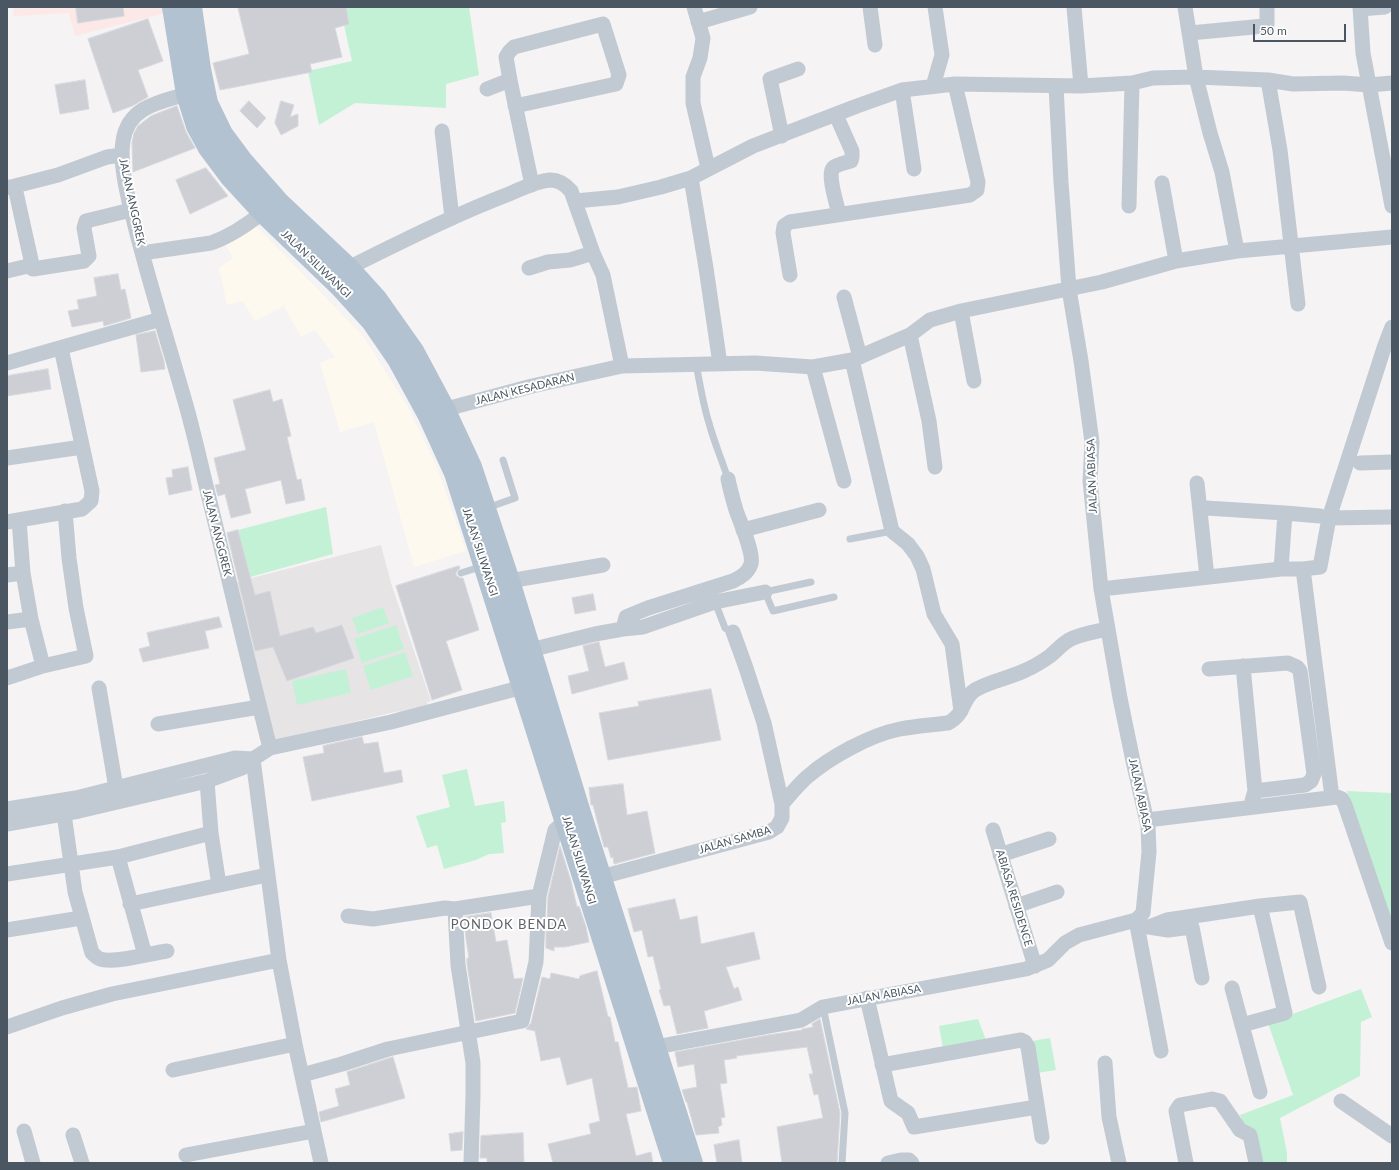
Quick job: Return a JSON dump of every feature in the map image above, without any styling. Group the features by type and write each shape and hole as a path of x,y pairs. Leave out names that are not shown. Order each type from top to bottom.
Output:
{"main road":[{"name":"JALAN SILIWANGI","path":"173,7 187,94 197,126 209,148 230,176 263,212 340,286 372,320 436,411 471,467 509,581 692,1163"},
{"name":"JALAN SILIWANGI","path":"191,7 200,69 207,103 222,134 242,161 279,202 348,268 377,300 413,351 436,411 674,1163"}],"street":[{"path":"694,7 703,38 700,58 693,77 693,103 708,168"},
{"path":"698,22 750,7"},
{"path":"870,7 874,45"},
{"path":"926,7 934,55 940,64"},
{"path":"933,86 942,55 935,7"},
{"path":"1074,7 1081,86"},
{"path":"1185,7 1196,77 1222,172 1236,251"},
{"path":"1190,33 1266,25 1267,7"},
{"path":"1385,7 1360,8 1363,53 1392,206"},
{"path":"515,106 616,84 618,75 603,24 514,47 506,57 515,106 532,185"},
{"path":"782,136 770,79 798,69"},
{"path":"575,201 618,197 661,187 690,178 753,146 902,90 955,84 1081,86 1132,83 1153,78 1196,77 1268,80 1293,84 1342,83 1369,85 1392,83"},
{"path":"487,89 510,80"},
{"path":"1268,80 1280,150 1298,304"},
{"path":"1129,206 1132,83"},
{"path":"790,275 783,234 784,226 790,222 970,195 977,190 978,182 955,84"},
{"name":"JALAN ABIASA","path":"655,1047 801,1020 823,1007 960,982 1035,966 1048,960 1058,949 1072,938 1079,935 1142,923 1146,898 1149,852 1147,820 1133,761 1101,589 1090,481 1092,442 1069,289 1056,86"},
{"path":"902,90 914,169"},
{"name":"JALAN ANGGREK","path":"187,94 156,103 143,109 133,117 126,130 123,141 122,155 131,210 186,406 270,748"},
{"path":"836,115 852,151 851,161 835,166 831,170 830,176 839,214"},
{"path":"442,131 452,218"},
{"path":"9,187 58,175 107,157 122,155"},
{"path":"690,178 706,268 720,364"},
{"path":"348,268 452,218 532,185 548,180 558,181 571,191 593,253 603,276 622,366"},
{"path":"1162,183 1176,261"},
{"path":"9,187 16,192 33,270"},
{"path":"7,271 28,266 33,270 84,261 89,256 84,228 86,221 131,210"},
{"name":"JALAN ANGGREK","path":"142,253 211,243 244,227 263,212"},
{"name":"JALAN KESADARAN","path":"436,411 532,386 622,366 755,363 813,367 856,358 910,335 930,320 961,311 1102,282 1176,261 1236,251 1392,237"},
{"path":"529,268 544,263 570,260 593,253"},
{"path":"844,297 892,531 908,544 917,556 927,584 930,603 934,614 952,644 961,712"},
{"path":"961,311 974,381"},
{"path":"7,363 161,319"},
{"path":"1101,589 1210,573 1282,566 1303,569 1320,567 1324,517 1392,327"},
{"path":"910,335 929,421 935,467"},
{"path":"43,666 31,619 13,521 82,508 91,501 92,491 60,348"},
{"path":"813,367 844,481"},
{"path":"7,458 82,446"},
{"path":"1360,463 1392,462"},
{"path":"623,629 626,618 648,608 733,581 748,570 751,563 750,553 728,479"},
{"path":"1197,483 1210,573"},
{"path":"1206,508 1324,517 1392,517"},
{"path":"743,530 819,510"},
{"path":"7,678 43,666 86,656 76,608 69,558 65,511"},
{"path":"1282,566 1285,513"},
{"path":"509,581 603,565"},
{"path":"1303,569 1332,797"},
{"path":"7,575 23,573"},
{"path":"530,650 623,629 643,627 715,602 765,592"},
{"path":"7,622 31,619"},
{"path":"782,804 806,778 824,763 864,741 899,729 948,723 955,720 973,691 1020,673 1037,664 1069,640 1108,628"},
{"path":"733,632 746,665 764,723 782,804"},
{"path":"1209,669 1288,663 1297,667 1300,671 1314,774 1311,781 1305,785 1255,791"},
{"path":"1243,666 1255,791 1252,802 1246,807"},
{"path":"99,688 116,788"},
{"path":"7,808 78,804 207,780 242,768 270,748 391,722 523,688"},
{"path":"158,724 260,707"},
{"path":"7,824 64,814 78,804 116,788 235,758 253,759"},
{"path":"253,759 279,960 294,1044 314,1131 317,1162"},
{"path":"207,780 211,833 219,885"},
{"path":"1147,820 1337,797 1345,804 1392,943"},
{"name":"JALAN SAMBA","path":"601,877 769,832 777,827 782,818 782,804"},
{"path":"64,814 75,892 92,953 99,958 107,960 123,959 167,950"},
{"path":"302,1075 388,1049 522,1021 536,962 539,896 555,830 566,820"},
{"name":"ABIASA RESIDENCE","path":"993,830 1035,966"},
{"path":"7,874 118,857 211,833"},
{"path":"1000,855 1049,839"},
{"path":"118,857 145,954"},
{"path":"130,904 268,875"},
{"path":"1016,906 1057,892"},
{"path":"348,916 373,919 539,896"},
{"path":"1142,923 1260,906 1300,902 1319,987"},
{"path":"1242,1025 1285,1013 1260,906"},
{"path":"455,908 458,965 469,1033 474,1078 471,1163"},
{"path":"7,930 82,918"},
{"path":"1142,923 1168,930 1192,927 1202,978"},
{"path":"1142,923 1161,1051"},
{"path":"7,1027 62,1008 112,994 279,960"},
{"path":"1232,988 1260,1092"},
{"path":"867,998 891,1101 908,1112 914,1127 1037,1107"},
{"path":"882,1064 1021,1040 1028,1046 1042,1137"},
{"path":"173,1070 294,1044"},
{"path":"1105,1062 1109,1117 1119,1163"},
{"path":"1186,1163 1176,1111 1180,1105 1212,1099 1220,1101 1240,1130 1250,1135 1256,1163"},
{"path":"1341,1101 1392,1136"},
{"path":"24,1131 33,1163"},
{"path":"186,1155 314,1131"},
{"path":"73,1136 82,1163"},
{"path":"888,1163 901,1160 909,1160 912,1163"}],"lane":[{"path":"696,364 709,424 728,479"},
{"path":"485,508 515,498 503,460"},
{"path":"850,539 892,531"},
{"path":"461,572 485,566"},
{"path":"812,582 765,592 773,611 834,597"},
{"path":"715,602 725,628 733,632"},
{"path":"823,1007 845,1113 842,1163"}],"shaded area":[{"path":"13,7 164,7 165,13 75,36 69,13 14,16"},
{"path":"255,225 363,336 409,409 436,465 466,551 414,567 374,422 340,432 320,363 335,357 315,330 301,337 284,306 255,321 243,301 227,305 219,268 233,258 225,244"},
{"path":"381,545 391,583 431,701 427,702 428,709 400,715 399,711 274,741 236,582"}],"green space":[{"path":"340,7 469,7 479,75 446,84 446,108 355,103 319,125 308,71 352,61"},
{"path":"326,507 333,554 250,577 238,530"},
{"path":"383,607 389,623 358,634 352,618"},
{"path":"396,625 404,649 362,663 354,639"},
{"path":"405,652 413,676 371,690 363,666"},
{"path":"346,669 351,693 297,705 292,681"},
{"path":"467,769 475,806 504,801 506,822 501,823 504,853 489,854 476,860 444,869 437,845 427,848 416,816 450,807 442,775"},
{"path":"1347,791 1392,793 1392,929"},
{"path":"1361,989 1372,1017 1361,1022 1360,1076 1280,1118 1287,1153 1287,1163 1259,1163 1240,1115 1293,1095 1268,1023"},
{"path":"978,1019 986,1040 943,1048 939,1026"},
{"path":"1050,1038 1056,1070 1037,1073 1032,1041"}],"building":[{"path":"76,7 123,7 124,16 78,23"},
{"path":"238,7 346,7 349,24 335,28 342,57 310,64 312,72 220,90 213,63 249,54"},
{"path":"148,19 163,61 138,70 148,97 132,106 113,113 88,39"},
{"path":"85,80 89,109 60,114 55,85"},
{"path":"249,101 266,118 257,128 240,111"},
{"path":"281,101 294,105 290,117 298,114 298,126 281,135 275,123"},
{"path":"177,106 186,132 195,148 133,172 132,143 134,133 138,126 151,116"},
{"path":"206,168 228,196 190,214 176,180"},
{"path":"118,274 121,290 125,289 131,318 104,326 103,321 72,327 68,311 79,309 77,300 97,296 94,278"},
{"path":"155,331 165,369 141,372 136,335"},
{"path":"48,369 51,389 7,396 7,376"},
{"path":"270,390 273,402 282,399 291,436 287,437 297,480 301,479 305,500 286,504 281,480 245,489 251,513 231,518 225,494 218,496 215,485 220,484 214,458 246,450 233,400"},
{"path":"188,467 192,490 169,495 166,478 173,477 172,470"},
{"path":"238,530 255,595 270,591 280,636 313,627 316,633 342,625 354,658 287,681 273,647 255,651 227,533"},
{"path":"459,566 460,568 456,572 456,575 463,578 479,630 446,641 462,690 432,700 396,586"},
{"path":"593,594 596,610 575,614 572,598"},
{"path":"219,617 222,627 205,631 209,648 143,662 139,649 150,646 147,633"},
{"path":"599,642 605,667 624,662 628,679 572,694 568,676 589,671 583,646"},
{"path":"711,689 721,740 608,760 599,713 639,706 638,702"},
{"path":"362,737 364,744 378,742 384,773 401,770 403,782 312,801 303,757 324,753 323,746"},
{"path":"623,784 627,815 647,811 655,853 614,864 613,857 611,858 608,847 604,847 593,805 591,805 589,788"},
{"path":"560,846 571,881 577,907 579,906 586,927 589,942 565,947 554,947 554,951 546,948 546,931 548,931 548,897"},
{"path":"675,899 680,920 697,916 701,944 754,932 760,959 726,967 734,989 738,987 742,1000 704,1011 708,1028 677,1034 670,1005 664,1006 659,990 661,989 653,956 648,957 642,930 634,932 628,909"},
{"path":"491,913 496,942 507,940 514,979 523,978 515,1013 476,1021 467,964 467,958 469,958 464,917"},
{"path":"597,971 608,1017 610,1017 615,1042 618,1042 628,1088 637,1087 641,1111 626,1114 636,1156 651,1152 653,1163 553,1163 548,1144 591,1134 589,1124 600,1121 592,1078 567,1085 560,1057 541,1061 535,1031 526,1029 531,1023 542,977 550,979 551,973 579,979 580,976"},
{"path":"820,1019 840,1113 837,1163 782,1163 777,1127 823,1118 818,1094 814,1095 809,1074 813,1074 807,1047 736,1056 737,1058 724,1060 727,1083 720,1084 725,1117 721,1118 722,1125 718,1127 719,1133 696,1135 687,1102 682,1090 697,1087 694,1064 678,1067 675,1052 802,1030 813,1027 812,1024"},
{"path":"393,1057 405,1098 321,1122 319,1112 339,1106 335,1089 350,1085 347,1072"},
{"path":"463,1132 462,1150 451,1151 449,1134"},
{"path":"523,1133 524,1163 487,1163 487,1158 480,1158 481,1136"},
{"path":"739,1140 742,1163 717,1163 714,1145"}],"district":[{"name":"PONDOK BENDA","path":"509,925"}]}
